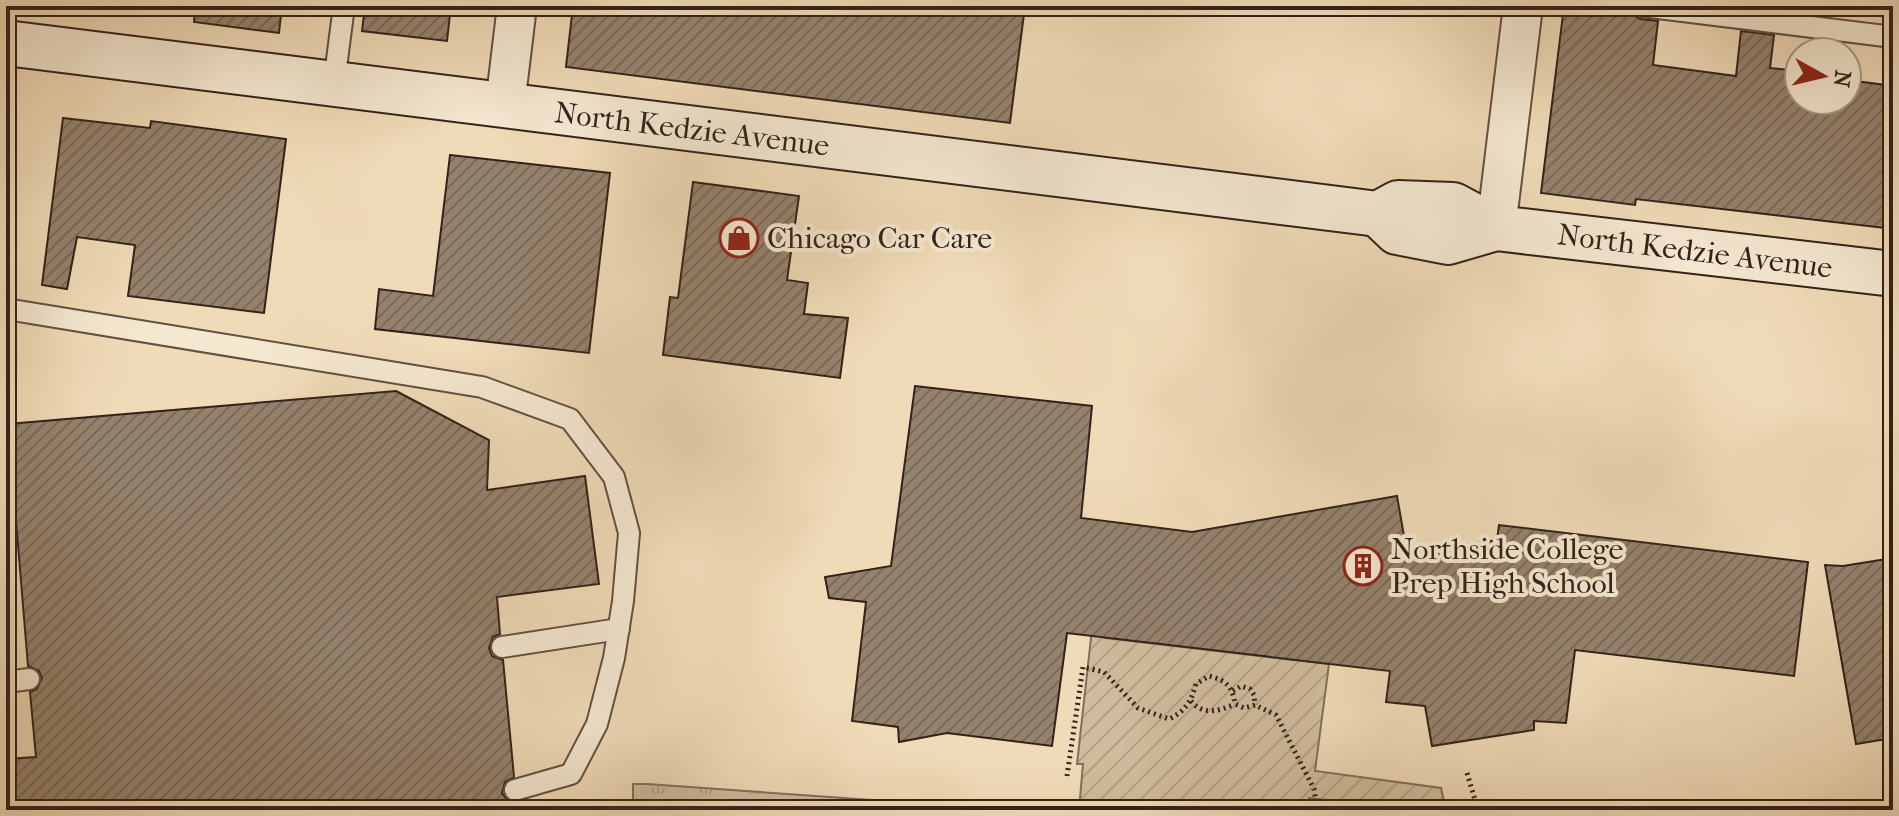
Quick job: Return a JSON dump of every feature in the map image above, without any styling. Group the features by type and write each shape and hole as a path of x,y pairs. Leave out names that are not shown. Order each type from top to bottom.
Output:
{"main road":[{"name":"North Kedzie Avenue","path":"7,49 334,83 1378,214 1397,232 1448,242 1496,228 1893,274"}],"street":[{"path":"505,105 517,6"},
{"path":"1496,228 1523,6"}],"lane":[{"path":"334,83 344,6"},
{"path":"1642,6 1893,37"},
{"path":"6,309 482,387 570,419 614,477 629,533 619,629 597,724 571,774 515,790"},
{"path":"502,647 619,629"},
{"path":"6,682 29,679"}],"path":[{"path":"1067,776 1083,667 1104,672 1138,708 1169,719 1180,714 1191,701 1196,684 1209,676 1224,680 1233,691 1235,704"},
{"path":"1233,691 1241,686 1250,689 1255,705"},
{"path":"1191,701 1197,709 1219,711 1235,704 1244,708 1255,705 1276,715 1314,789 1317,810"},
{"path":"1467,773 1478,810"},
{"path":"1181,810 1217,802 1224,804 1224,810"}],"green space":[{"path":"1092,629 1105,638 1329,664 1315,771 1441,788 1446,810 1411,810 1309,798 1310,810 1079,810 1083,764 1077,764"},
{"path":"633,784 1014,810 618,810 633,807"}],"building":[{"path":"195,6 282,6 279,33 194,22"},
{"path":"365,6 451,6 447,41 362,31"},
{"path":"573,6 1025,6 1010,123 566,67"},
{"path":"1564,6 1632,14 1640,19 1658,21 1653,65 1736,76 1741,31 1774,35 1770,68 1783,69 1783,116 1863,116 1863,82 1893,86 1893,229 1636,199 1635,205 1541,193"},
{"path":"63,118 150,128 151,121 286,139 264,313 128,296 135,245 77,237 67,289 42,285"},
{"path":"450,155 610,173 589,353 375,329 379,289 433,296"},
{"name":"Chicago Car Care","path":"693,182 799,196 787,280 808,283 804,314 848,318 840,378 663,355 670,297 678,298"},
{"name":"Northside College Prep High School","path":"915,386 1092,406 1081,518 1192,532 1397,496 1407,553 1497,540 1499,525 1808,562 1794,676 1575,650 1566,723 1534,721 1534,730 1432,746 1425,706 1386,702 1390,671 1067,633 1052,746 947,733 899,742 898,727 852,721 866,602 829,598 825,577 891,566"},
{"path":"396,391 489,440 487,490 585,476 599,584 497,597 500,634 493,637 489,648 492,656 503,660 514,777 505,782 502,793 507,800 516,803 517,810 6,810 6,759 36,757 30,692 37,689 42,678 39,671 28,666 8,424"},
{"path":"1893,558 1893,738 1856,744 1825,565 1843,566"}],"place":[{"name":"Chicago Car Care","path":"739,238"},
{"name":"Northside College Prep High School","path":"1363,566"}]}
